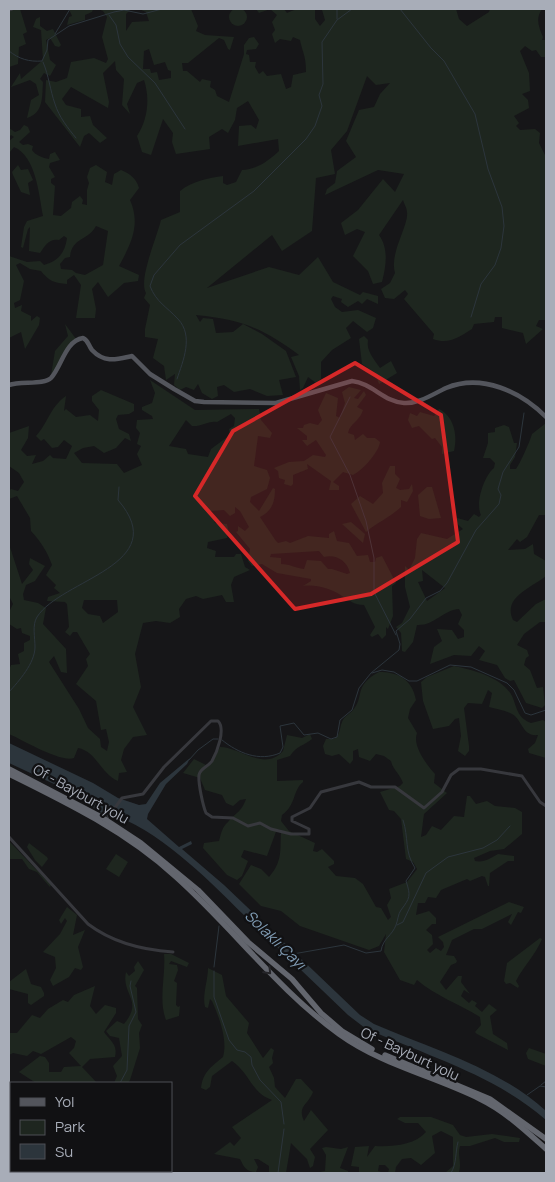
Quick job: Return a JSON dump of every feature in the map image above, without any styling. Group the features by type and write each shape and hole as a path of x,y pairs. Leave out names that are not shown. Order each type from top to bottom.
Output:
{"highway":[{"name":"Of - Bayburt yolu","path":"9,769 60,793 107,819 141,843 198,890 248,942 290,977 321,1013 342,1031 401,1062 490,1099 546,1139"},
{"name":"Of - Bayburt yolu","path":"9,774 88,813 168,870 287,990 340,1035 415,1074 481,1099 504,1114 546,1149"},
{"path":"282,985 283,980 290,977"},
{"path":"287,990 294,987 294,982"}],"main road":[{"path":"9,385 23,381 42,383 50,380 66,352 78,339 83,338 87,340 93,352 108,359 119,361 132,356 150,374 185,396 204,402 276,403 352,381 362,382 395,402 413,403 459,384 486,383 520,396 534,405 546,418"}],"street":[{"path":"107,819 122,798 143,794 164,767 211,721 218,721 221,724 221,737 212,761 201,769 199,774 202,802 208,816 234,818 248,826 260,823 271,829 304,836 309,834 309,829 291,819 310,808 321,792 359,782 371,788 395,787 424,808 442,792 454,772 469,769 522,776 540,802 546,806"},
{"path":"9,837 87,923 100,933 146,950 173,952"}],"highlighted area":[{"path":"355,363 441,415 458,542 371,594 295,609 195,496 233,431"}],"green space":[{"path":"238,8 244,11 247,17 244,23 238,26 232,23 229,17 232,11"},
{"path":"301,8 315,10 315,19 320,26 325,20 322,10 318,9 456,9 459,19 467,26 489,12 490,9 542,9 538,23 543,37 542,40 546,40 546,57 541,57 536,50 532,51 525,46 520,51 529,73 530,91 522,94 528,100 529,108 514,116 519,123 516,126 520,130 535,129 540,133 539,143 546,157 546,320 539,320 536,326 543,329 526,344 523,333 502,328 502,317 495,317 494,322 474,324 472,329 463,335 449,341 439,341 433,339 434,334 404,299 408,294 405,290 394,299 385,298 381,289 390,283 395,273 395,257 407,218 407,210 403,200 379,235 385,252 382,282 373,284 368,271 353,256 365,232 357,229 345,235 341,223 358,210 383,179 395,192 404,174 378,170 325,195 327,189 335,183 337,171 356,157 346,141 359,110 374,107 380,94 390,83 376,85 367,76 347,131 331,150 335,174 316,178 312,231 282,251 272,235 207,288 269,267 299,275 318,257 333,282 360,295 363,292 378,296 378,304 367,299 362,304 358,301 348,307 341,302 342,299 333,296 331,299 335,307 342,312 358,310 376,318 373,328 367,332 353,321 346,328 351,338 332,350 321,362 321,379 316,383 308,377 303,388 300,390 299,376 291,357 299,355 286,345 262,331 239,322 196,315 200,322 203,318 213,319 216,333 233,332 243,324 262,334 286,351 296,377 279,380 283,395 267,396 250,389 234,392 224,385 217,387 218,396 212,399 202,393 198,384 194,390 186,387 180,390 174,385 175,374 166,380 164,366 153,358 158,339 145,337 150,305 144,298 146,293 144,278 161,220 180,212 180,191 201,180 223,176 223,183 227,185 236,182 242,170 262,164 279,151 278,139 238,146 239,126 251,125 256,129 259,120 248,101 237,108 235,120 228,133 222,129 209,137 210,149 176,154 172,142 173,133 163,119 151,155 142,152 137,136 144,123 147,108 144,80 137,83 127,104 130,114 122,105 124,79 116,70 115,61 103,73 109,102 108,108 71,87 62,99 66,105 81,109 81,117 90,116 93,125 107,138 100,143 89,133 84,136 80,147 45,102 46,80 56,82 67,78 71,62 94,58 106,63 108,59 102,37 107,17 103,11 98,9 131,9 126,14 126,31 132,22 149,21 146,12 139,9 191,9 198,26 196,31 205,35 234,37 230,50 224,40 219,38 188,63 182,63 183,71 187,71 200,82 202,79 211,81 210,87 215,90 217,96 229,102 244,54 244,45 249,38 254,37 259,44 256,49 247,50 246,54 249,55 250,62 256,62 255,67 259,74 263,71 267,76 281,74 286,89 291,87 293,75 306,72 300,40 293,37 291,41 280,39 275,43 272,34 275,30 272,22 277,15 270,9 284,9 287,13","holes":["149,49 154,65 165,62 168,70 171,71 171,78 159,80 157,72 151,73 150,69 143,69 144,51"]},
{"path":"9,9 20,9 27,32 23,34 26,44 19,47 18,64 9,67"},
{"path":"69,9 93,9 92,12 85,15 85,20 67,25 69,17 72,16"},
{"path":"256,9 270,9 259,13"},
{"path":"40,17 40,26 47,31 53,29 61,45 59,47 55,46 50,38 46,40 50,60 56,65 50,76 44,73 40,79 43,82 41,103 37,112 27,118 31,100 39,95 36,84 30,80 11,87 20,73 21,79 43,60 41,30 33,27 36,19"},
{"path":"24,125 28,127 30,132 19,142 23,145 33,146 32,150 35,153 47,159 49,159 50,154 55,152 60,160 50,163 49,167 55,177 51,179 51,183 55,186 53,215 61,216 71,208 72,202 80,196 83,200 82,204 87,205 89,183 87,177 90,168 96,165 107,172 105,182 112,185 114,174 121,170 132,177 139,188 130,200 135,218 135,226 131,242 119,266 139,275 138,281 124,283 108,297 98,282 92,289 96,309 95,318 76,318 81,285 74,275 67,280 67,284 59,283 49,279 41,271 30,269 20,263 16,265 24,281 20,300 14,303 15,308 22,305 21,311 31,316 31,321 37,316 40,318 39,325 25,349 21,332 9,338 9,256 27,262 40,261 44,265 60,256 65,248 67,238 64,236 59,240 50,241 40,253 29,251 30,227 23,248 21,247 24,227 27,221 43,216 32,167 21,152 14,147 9,153 9,141 14,137 11,135 9,137 9,128 15,132","holes":["96,226 108,231 103,265 85,275 72,270 61,269 60,264 65,258 70,257 71,251 77,242 93,231"]},
{"path":"18,165 21,170 28,169 33,180 28,183 30,195 21,192 13,175 12,172"},
{"path":"65,324 76,339 51,375 55,351 68,336"},
{"path":"364,336 368,340 368,348 371,355 380,368 391,361 397,373 379,384 375,373 362,364 359,339"},
{"path":"150,380 195,410 259,409 261,420 272,433 270,438 258,436 254,466 267,470 270,478 267,489 251,497 250,502 259,511 273,488 275,489 272,506 260,517 278,543 286,541 290,543 308,536 329,538 329,534 334,531 337,541 349,543 357,556 368,555 370,562 375,562 376,558 382,556 396,583 392,586 393,616 388,629 386,627 386,635 382,639 378,634 372,637 370,635 375,627 364,605 355,603 334,591 313,586 303,586 311,581 311,579 277,573 262,564 252,566 248,561 250,549 236,532 238,531 238,526 245,531 249,527 240,511 235,507 235,513 230,516 224,510 211,511 215,523 227,524 229,533 227,538 208,542 207,548 216,551 215,557 234,557 236,554 241,554 245,567 250,570 234,577 231,585 234,602 226,602 222,595 203,599 196,596 186,599 179,609 180,617 170,623 156,621 143,623 135,654 141,687 133,707 147,735 133,737 124,749 121,760 127,772 119,773 118,781 112,778 84,750 78,748 74,758 68,759 51,754 9,734 9,670 11,665 20,664 18,654 24,651 24,643 30,640 30,636 22,633 21,628 17,629 9,624 9,612 13,604 9,596 9,544 22,584 33,570 29,564 30,558 45,566 35,581 26,585 23,594 24,600 38,603 46,608 43,624 66,649 67,673 61,672 54,656 49,662 79,709 88,728 100,739 101,747 107,751 109,742 106,729 101,730 96,701 76,684 88,666 86,659 90,654 77,632 73,632 70,636 65,632 69,627 67,604 65,602 47,601 48,597 60,593 54,588 56,585 46,575 52,565 48,555 31,531 30,518 17,496 9,499 9,491 11,489 18,491 24,482 19,473 9,466 9,433 29,426 28,438 21,450 27,456 36,455 32,464 43,461 50,455 53,458 66,459 72,446 64,440 58,447 52,448 44,439 41,441 36,436 56,405 66,396 64,411 66,409 76,417 90,415 98,421 99,410 92,401 92,396 101,390 134,404 134,411 129,414 118,415 116,419 119,429 129,434 131,441 125,438 116,448 104,453 94,446 83,448 74,453 82,463 117,464 124,473 142,465 137,454 141,446 137,444 140,433 136,428 137,420 153,419 152,416 142,410 142,407 152,403 155,393","holes":["231,414 235,418 234,426 229,429 230,435 211,449 208,457 188,454 186,449 169,446 186,420 192,426 195,426 217,422","319,551 324,557 332,556 343,561 350,573 347,574 328,569 321,561 307,560 304,569 281,564 281,558 270,557 271,554","84,600 117,600 118,612 103,623 100,616 88,614 82,608"]},
{"path":"349,387 361,390 354,398 358,399 364,391 366,395 357,407 363,410 362,414 348,433 354,435 355,440 363,434 367,438 375,438 380,442 370,461 353,475 343,472 333,482 339,486 339,490 329,490 331,481 307,464 308,469 293,475 293,484 291,486 284,484 285,480 279,478 278,471 274,468 289,462 304,461 313,455 325,457 326,455 316,440 307,446 302,440 307,440 307,436 297,428 303,428 304,425 310,423 318,425 322,420 318,410 326,393 338,398 336,416 340,418 345,403 342,392"},
{"path":"439,409 448,416 455,433 454,451 442,454 442,447 435,438 432,439 419,426 412,428 408,420 410,413 417,416 420,412 434,416"},
{"path":"546,423 546,515 539,515 527,537 520,542 517,539 508,550 525,549 533,544 534,554 546,561 546,576 515,599 511,612 513,620 517,622 536,604 546,599 546,622 540,622 524,634 517,645 527,650 529,656 526,658 524,665 530,670 537,688 543,687 545,705 542,708 526,703 514,680 510,681 505,678 497,665 479,660 485,651 479,646 471,656 454,655 430,664 434,647 442,641 437,629 452,630 458,639 464,637 464,630 458,624 462,615 459,609 448,612 423,625 417,625 413,642 405,652 402,651 401,633 396,627 402,623 410,607 405,587 405,566 409,570 415,558 417,539 421,533 447,539 463,529 455,522 457,518 468,521 474,514 479,517 481,515 479,504 481,490 495,463 490,458 483,458 488,443 488,433 495,432 495,428 504,425 509,427 514,443 517,443 515,457 510,465 510,469 516,469 518,466 532,434","holes":["422,570 445,588 427,601 418,582 423,581"]},
{"path":"390,466 395,466 395,474 400,479 396,488 400,490 409,489 412,484 413,491 407,502 401,500 401,507 366,532 351,504 360,496 373,504 383,493 382,483"},
{"path":"427,487 432,487 441,518 429,519 420,516 418,495"},
{"path":"351,522 365,534 363,543 342,524"},
{"path":"454,666 478,672 494,679 507,689 518,712 526,721 531,723 543,720 546,722 546,758 529,753 528,749 535,743 538,735 525,731 512,714 489,707 492,693 488,690 482,704 468,703 464,708 469,746 469,751 465,756 458,751 461,736 459,718 455,719 449,726 433,729 423,701 421,682 427,677"},
{"path":"379,672 398,675 408,682 411,687 416,700 410,709 408,718 417,733 418,749 435,774 434,783 447,793 424,814 421,837 426,835 432,826 441,830 454,816 464,817 467,796 470,796 476,804 487,801 495,806 515,808 522,812 522,834 504,849 490,851 474,858 475,861 481,861 498,854 514,856 514,861 508,861 490,873 489,886 485,877 482,876 470,881 467,879 441,890 436,898 428,897 425,903 418,903 416,915 429,911 436,918 436,924 432,924 426,930 432,935 433,944 427,950 430,953 436,948 441,951 444,947 443,942 438,937 509,902 524,907 521,913 518,912 511,925 508,922 512,914 482,929 474,929 452,940 446,955 454,956 457,961 451,965 440,982 446,990 458,976 462,976 461,982 470,994 464,990 461,996 469,1003 472,1000 477,1003 475,1006 482,1012 489,1004 497,1010 490,1016 493,1034 507,1043 508,1050 475,1032 481,1025 480,1017 424,986 417,980 414,985 400,980 384,952 386,934 379,946 369,950 300,926 281,911 261,906 239,884 251,865 261,869 269,877 279,860 281,830 277,829 267,856 244,850 241,857 248,861 242,876 237,880 227,875 203,848 204,843 219,841 224,826 240,810 246,799 240,800 233,806 226,803 222,795 205,790 200,778 183,773 194,759 208,766 220,747 260,759 268,759 276,757 283,751 287,735 302,738 310,734 312,739 290,756 277,760 277,781 303,780 287,811 282,815 281,821 289,831 315,843 313,851 317,852 322,849 334,861 334,864 328,867 336,876 355,878 363,884 376,907 381,908 388,920 391,917 387,905 391,898 389,889 407,882 417,869 413,862 406,859 401,819 394,811 389,810 380,792 400,786 403,783 391,761 384,756 376,754 370,761 359,757 358,749 353,751 353,760 350,764 339,754 332,756 325,754 323,746 326,739 334,739 338,735 343,720 356,705 363,686 371,677"},
{"path":"9,841 51,885 50,887 37,872 29,869 22,859 9,859"},
{"path":"29,843 47,857 48,859 42,867 27,847"},
{"path":"116,854 128,862 119,877 106,869"},
{"path":"67,907 77,915 73,935 85,930 78,947 83,967 81,970 75,968 69,977 53,986 50,980 56,968 55,957 43,952 60,934 67,921 65,918 61,924 59,920"},
{"path":"540,938 542,939 539,945 516,981 519,986 518,988 510,983 506,984 504,981 507,963"},
{"path":"164,954 171,954 189,963 187,967 171,961 169,964 177,965 178,970 174,981 177,983 176,1005 180,1006 179,1016 166,1020 162,995"},
{"path":"138,961 144,970 135,986 137,988 138,1019 142,1025 139,1033 140,1048 129,1082 114,1082 117,1076 113,1066 122,1056 119,1038 110,1036 106,1031 117,1021 124,1024 130,1016 132,1003 125,980 126,972 129,976 135,971 134,967"},
{"path":"208,968 222,975 226,996 249,1023 247,1033 263,1058 271,1048 274,1050 273,1063 269,1067 274,1078 275,1087 285,1098 296,1079 301,1079 313,1092 302,1109 302,1116 304,1121 311,1110 328,1130 310,1149 315,1157 313,1166 310,1168 307,1159 291,1143 286,1173 269,1173 269,1166 258,1159 254,1159 258,1167 256,1172 250,1171 244,1167 240,1159 214,1154 230,1142 234,1146 241,1138 232,1127 272,1100 260,1093 243,1071 232,1061 212,1076 210,1087 206,1090 201,1088 206,1074 223,1057 224,1050 220,1021 210,999 208,1008 205,1007 204,998"},
{"path":"26,969 31,984 41,987 44,993 44,996 31,1005 28,1003 28,994 9,989 9,982"},
{"path":"95,986 90,1006 96,1014 105,1005 116,1008 116,1013 104,1032 113,1043 116,1053 115,1057 90,1059 82,1067 96,1082 34,1082 19,1072 40,1056 45,1057 49,1063 49,1072 61,1072 64,1067 81,1066 69,1053 74,1048 76,1041 71,1037 41,1054 33,1051 27,1056 13,1053 9,1055 9,1033 17,1033 32,1015 40,1018 48,1009 63,1000 68,1002 74,995"},
{"path":"529,1048 546,1054 546,1066 528,1059 526,1053"},
{"path":"400,1117 431,1117 453,1125 460,1135 466,1137 492,1134 520,1138 519,1142 504,1142 495,1138 470,1146 460,1146 459,1172 445,1173 453,1166 453,1137 441,1131 432,1136 435,1153 421,1165 411,1158 402,1159 396,1167 395,1173 388,1173 389,1169 385,1165 379,1165 378,1171 384,1173 359,1173 359,1167 351,1166 355,1147 369,1146 367,1157 375,1146 389,1146 410,1142 426,1132 418,1123 405,1123 397,1119"},
{"path":"348,1147 340,1168 348,1171 348,1173 315,1173 325,1171 326,1155 322,1148 341,1149"}],"water":[{"name":"Solaklı Çayı","path":"9,743 93,783 118,798 139,805 146,804 160,783 190,758 187,764 166,784 148,814 147,819 179,847 191,841 192,844 182,849 224,885 360,1015 374,1024 486,1071 527,1096 546,1111 546,1120 526,1104 483,1078 365,1028 348,1015 205,877 172,849 136,825 117,816 111,818 106,816 69,791 9,763"}],"waterway":[{"path":"55,34 70,9"},
{"path":"9,51 24,59 42,61 47,50 48,40 69,26 124,10 143,14 162,9"},
{"path":"337,9 337,19"},
{"path":"177,379 186,349 185,333 178,319 152,292 150,286 154,275 180,245 254,191 306,139 315,126 322,106 319,95 323,84 322,42 337,20 352,9"},
{"path":"400,9 431,48 444,61 475,114 488,169 502,207 504,226 501,248 495,265 481,284 471,317"},
{"path":"109,15 116,25 120,44 128,57 155,83 185,129"},
{"path":"43,62 57,109 76,138"},
{"path":"350,397 330,437 350,475 366,521 374,558 374,592 396,635"},
{"path":"222,740 235,749 249,755 264,757 280,753 283,747 280,726 294,723 304,735 318,733 331,739 337,737 340,720 352,710 359,688 371,673 399,650 400,644 396,631 410,619 426,598 440,591 447,583 476,530 499,504 501,495 498,489 503,472 519,447 524,413"},
{"path":"9,692 26,671 32,659 35,647 34,631 37,617 50,604 107,569 123,556 132,540 132,522 118,500 119,487"},
{"path":"372,673 382,670 394,672 409,681 417,681 450,665 471,667 507,683 514,690 525,713 531,715 546,710"},
{"path":"189,760 198,750 213,739 218,739"},
{"name":"Solaklı Çayı","path":"293,954 344,945 366,953 381,951 408,900 409,890 406,881 415,868 409,856 403,820"},
{"path":"397,925 403,922 426,873 448,857 483,848 497,840 510,826"},
{"path":"214,967 219,926"},
{"path":"214,971 214,997 229,1040 237,1050 245,1052 251,1057 252,1065 260,1080 281,1102 284,1124"},
{"path":"121,1082 127,1070 129,1026 136,1012 130,986 131,981"},
{"path":"541,1085 546,1081"},
{"path":"527,1095 540,1086 546,1087"},
{"path":"278,1173 284,1129"},
{"path":"451,1173 458,1142"}]}
